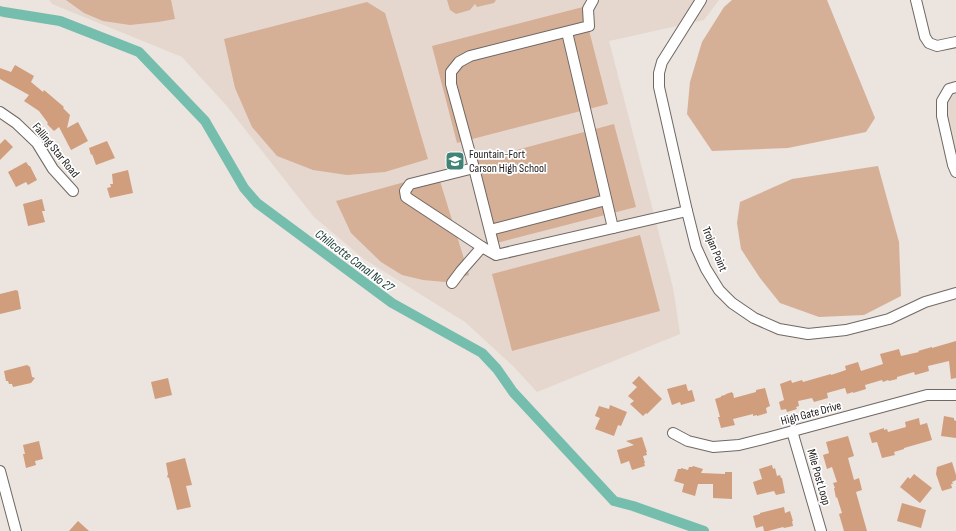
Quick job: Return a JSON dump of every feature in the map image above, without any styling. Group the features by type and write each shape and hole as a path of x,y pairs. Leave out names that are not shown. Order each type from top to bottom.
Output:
{"street":[{"path":"496,255 451,84 451,72 459,62 470,56 589,26 588,9 593,0"},
{"name":"Trojan Point","path":"701,0 662,62 659,73 659,86 686,211 696,247 706,269 719,290 732,303 754,318 779,329 808,334 846,330 889,319 925,302 956,293"},
{"path":"916,0 925,37 929,43 938,46 956,42"},
{"path":"567,32 613,228"},
{"path":"956,87 949,89 942,101 942,116 953,165 956,172"},
{"name":"Falling Star Road","path":"0,112 16,123 36,143 53,169 73,191"},
{"path":"474,168 410,184 405,191 406,197 496,255 686,211"},
{"path":"490,230 606,200"},
{"path":"452,283 482,247"},
{"name":"High Gate Drive","path":"673,434 688,441 713,447 739,444 927,395 956,395"},
{"name":"Mile Post Loop","path":"792,431 821,531"},
{"path":"0,471 16,531"}],"shaded area":[{"name":"Fountain-Fort Carson High School","path":"49,0 719,0 704,20 609,41 673,288 680,334 537,392 514,367 465,322 364,259 314,217 226,105 182,57 52,4"},
{"path":"66,0 171,0 175,19 130,25 103,21 84,13"},
{"path":"447,0 496,0 494,3 477,7 475,4 470,10 456,14 450,10"},
{"path":"732,0 827,0 875,118 866,132 788,148 712,151 687,114 690,82 702,42 724,7"},
{"path":"367,2 385,13 428,159 385,172 347,175 313,170 277,156 252,127 235,88 224,39"},
{"path":"583,7 608,104 457,143 432,46"},
{"path":"956,87 956,172 942,116 949,89"},
{"path":"614,124 636,207 489,245 468,163"},
{"path":"878,166 899,242 901,296 864,315 819,317 780,303 760,278 741,249 737,223 740,202 792,179"},
{"path":"430,175 440,181 469,275 445,282 423,280 402,275 381,262 351,233 336,201"},
{"path":"640,235 660,311 512,351 492,274"}],"building":[{"path":"15,65 34,76 31,82 43,92 44,90 64,107 63,108 70,115 67,128 78,122 88,141 71,150 59,127 54,131 47,124 48,123 39,111 24,101 29,95 0,79 0,68 11,72"},
{"path":"5,139 13,147 0,160 0,144"},
{"path":"107,141 115,158 96,165 89,148"},
{"path":"26,162 30,166 37,180 28,185 26,182 16,187 8,172"},
{"path":"128,170 133,193 110,198 107,188 111,187 110,184 113,184 112,174"},
{"path":"42,199 45,211 42,211 45,222 28,226 23,204"},
{"path":"16,290 18,291 21,309 0,314 0,294"},
{"path":"956,341 956,378 951,379 949,361 928,366 929,371 915,375 914,372 889,381 883,382 882,380 865,385 866,389 853,393 847,394 845,388 827,393 828,398 814,402 812,398 798,401 799,406 796,407 797,409 787,412 786,409 781,410 779,402 784,400 780,384 791,380 792,383 802,380 803,382 831,375 846,370 845,366 858,362 861,371 883,364 880,354 899,349 901,356"},
{"path":"27,365 30,367 32,377 35,378 31,383 13,387 12,384 9,384 8,381 6,381 4,371"},
{"path":"639,376 662,399 643,416 630,404 634,401 628,396 637,387 632,383"},
{"path":"168,378 172,395 155,399 151,382"},
{"path":"686,384 688,391 692,390 695,401 681,405 680,402 672,405 667,389"},
{"path":"765,388 770,406 766,408 767,413 757,416 753,416 753,414 733,419 735,425 721,428 718,417 720,417 715,399 732,392 734,398"},
{"path":"610,405 627,412 621,426 618,425 614,436 595,429 600,418 595,416 599,406 609,409"},
{"path":"944,416 954,418 956,421 956,438 941,436"},
{"path":"919,418 920,425 927,423 932,440 904,448 894,452 895,455 882,458 877,442 872,443 869,433 884,428 884,430 887,429 888,432 906,427 905,422"},
{"path":"848,436 854,456 848,458 854,480 859,478 862,490 856,492 867,531 844,531 839,514 842,513 837,497 836,498 833,483 837,482 832,467 827,469 823,455 829,453 826,442"},
{"path":"642,437 647,452 647,455 643,456 645,466 632,470 629,461 621,464 617,450 634,445 626,441"},
{"path":"39,441 43,459 35,461 36,465 26,468 23,445"},
{"path":"185,458 192,485 186,486 191,507 177,510 169,478 167,477 168,474 166,463"},
{"path":"952,462 956,480 952,482 953,484 951,484 952,488 942,491 936,474 937,467"},
{"path":"772,465 773,469 775,468 777,476 780,475 782,478 785,493 776,495 774,491 757,495 753,482 762,479 759,469"},
{"path":"693,466 703,469 701,473 725,474 725,472 732,472 732,499 713,498 713,484 698,484 695,496 682,492 684,484 674,481 678,469 681,468 688,470 689,467"},
{"path":"914,474 932,488 920,503 900,487 908,477 910,479"},
{"path":"902,503 926,510 921,528 897,521"},
{"path":"784,507 785,513 790,511 793,526 768,531 764,531 763,526 756,528 753,516"},
{"path":"78,521 89,531 69,531"}],"waterway":[{"name":"Chillcotte Canal No 27","path":"0,11 60,21 139,52 205,121 244,188 257,203 392,303 482,353 497,369 513,392 614,501 633,506 704,531"}],"place":[{"name":"Fountain-Fort Carson High School","path":"455,161"}]}
